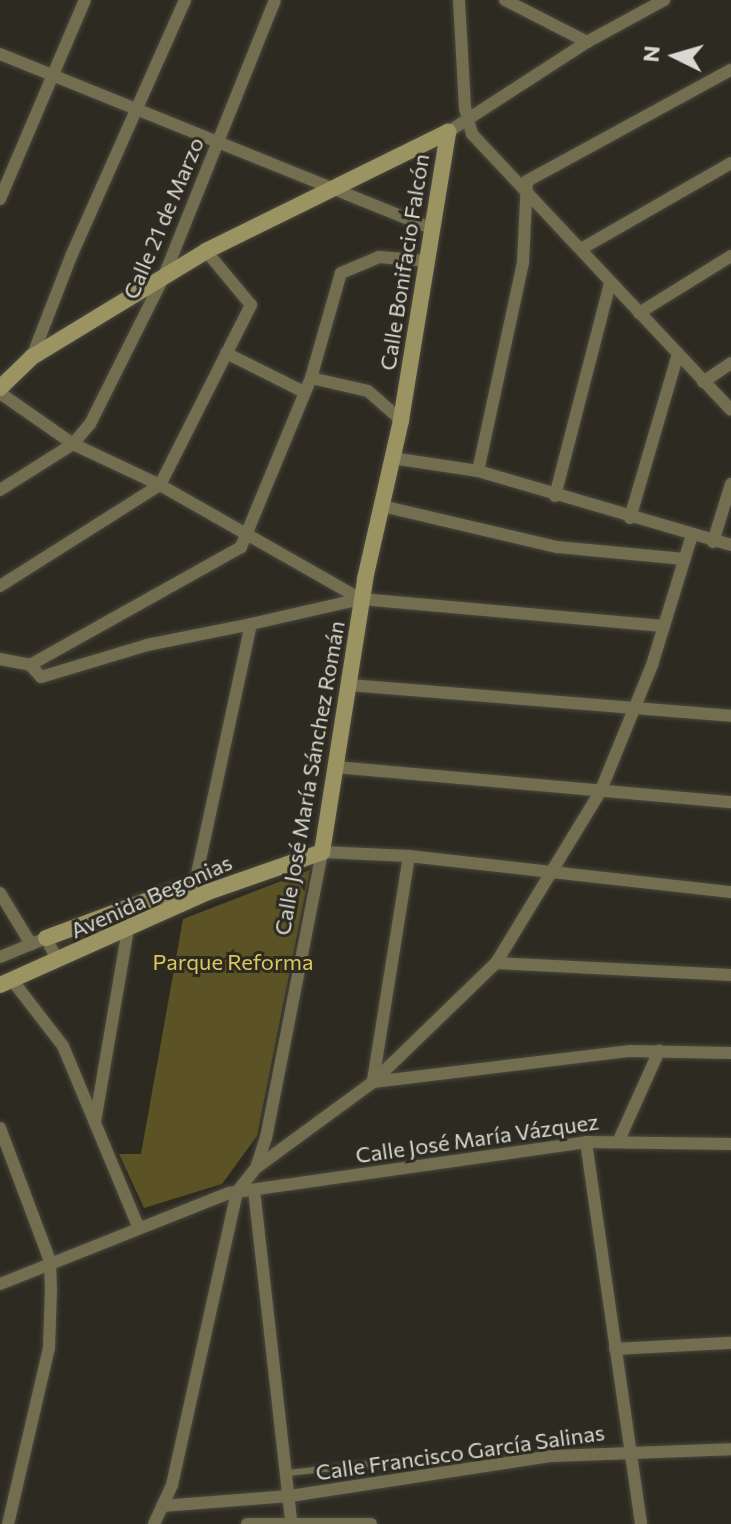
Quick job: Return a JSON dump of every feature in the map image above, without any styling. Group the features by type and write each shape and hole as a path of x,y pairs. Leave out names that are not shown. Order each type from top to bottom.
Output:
{"street":[{"path":"0,199 85,0"},
{"path":"32,357 185,0"},
{"name":"Calle 21 de Marzo","path":"73,444 90,424 164,276 275,0"},
{"path":"459,0 466,116 472,134 523,193 581,249 610,284 731,410"},
{"path":"505,0 587,42"},
{"name":"Calle Bonifacio Falcón","path":"361,599 401,420 448,132 466,116 587,42 664,0"},
{"path":"0,54 433,229"},
{"path":"478,471 523,262 527,210 523,193 527,181 731,70"},
{"path":"361,599 160,485 73,444 0,391 32,357 206,251 448,132"},
{"path":"581,249 731,163"},
{"path":"0,586 160,485 251,305 206,251"},
{"path":"639,313 731,256"},
{"path":"30,665 241,547 311,378 341,273 379,257 428,261"},
{"path":"555,496 610,284"},
{"path":"226,353 304,392"},
{"path":"630,518 678,354"},
{"path":"703,382 731,363"},
{"path":"311,378 368,391 401,420"},
{"path":"0,490 73,444"},
{"path":"392,458 478,471 630,518 731,545"},
{"path":"713,542 731,484"},
{"path":"382,506 557,547 684,559"},
{"path":"256,1168 373,1082 496,963 601,790 635,707 692,535"},
{"path":"0,659 30,665 41,677 147,645 361,599 663,626"},
{"name":"Calle José María Sánchez Román","path":"233,1193 256,1168 322,852 361,599"},
{"path":"0,957 38,941 201,888 251,624"},
{"path":"349,685 731,716"},
{"path":"336,767 731,802"},
{"path":"322,852 409,856 731,892"},
{"name":"Avenida Begonias","path":"6,983 128,929 201,888 322,852"},
{"path":"373,1082 409,856"},
{"path":"0,893 57,960"},
{"path":"95,1122 128,929"},
{"path":"496,963 731,975"},
{"path":"6,983 52,1025 138,1226"},
{"path":"373,1082 659,1051 731,1053"},
{"path":"619,1140 659,1051"},
{"path":"0,1128 50,1261 49,1348 8,1524"},
{"name":"Calle José María Vázquez","path":"0,1284 138,1226 214,1197 233,1193 586,1142 619,1140 731,1144"},
{"path":"586,1142 641,1524"},
{"path":"254,1190 288,1473 291,1522"},
{"path":"154,1524 176,1471 233,1193"},
{"path":"615,1349 731,1343"},
{"name":"Calle Francisco García Salinas","path":"162,1506 290,1496 552,1456 630,1449 731,1449"},
{"path":"247,1524 371,1524"}],"lane":[{"path":"288,1473 407,1460"}],"green space":[{"name":"Parque Reforma","path":"310,870 257,1136 222,1184 144,1208 119,1154 141,1154 183,919"}]}
